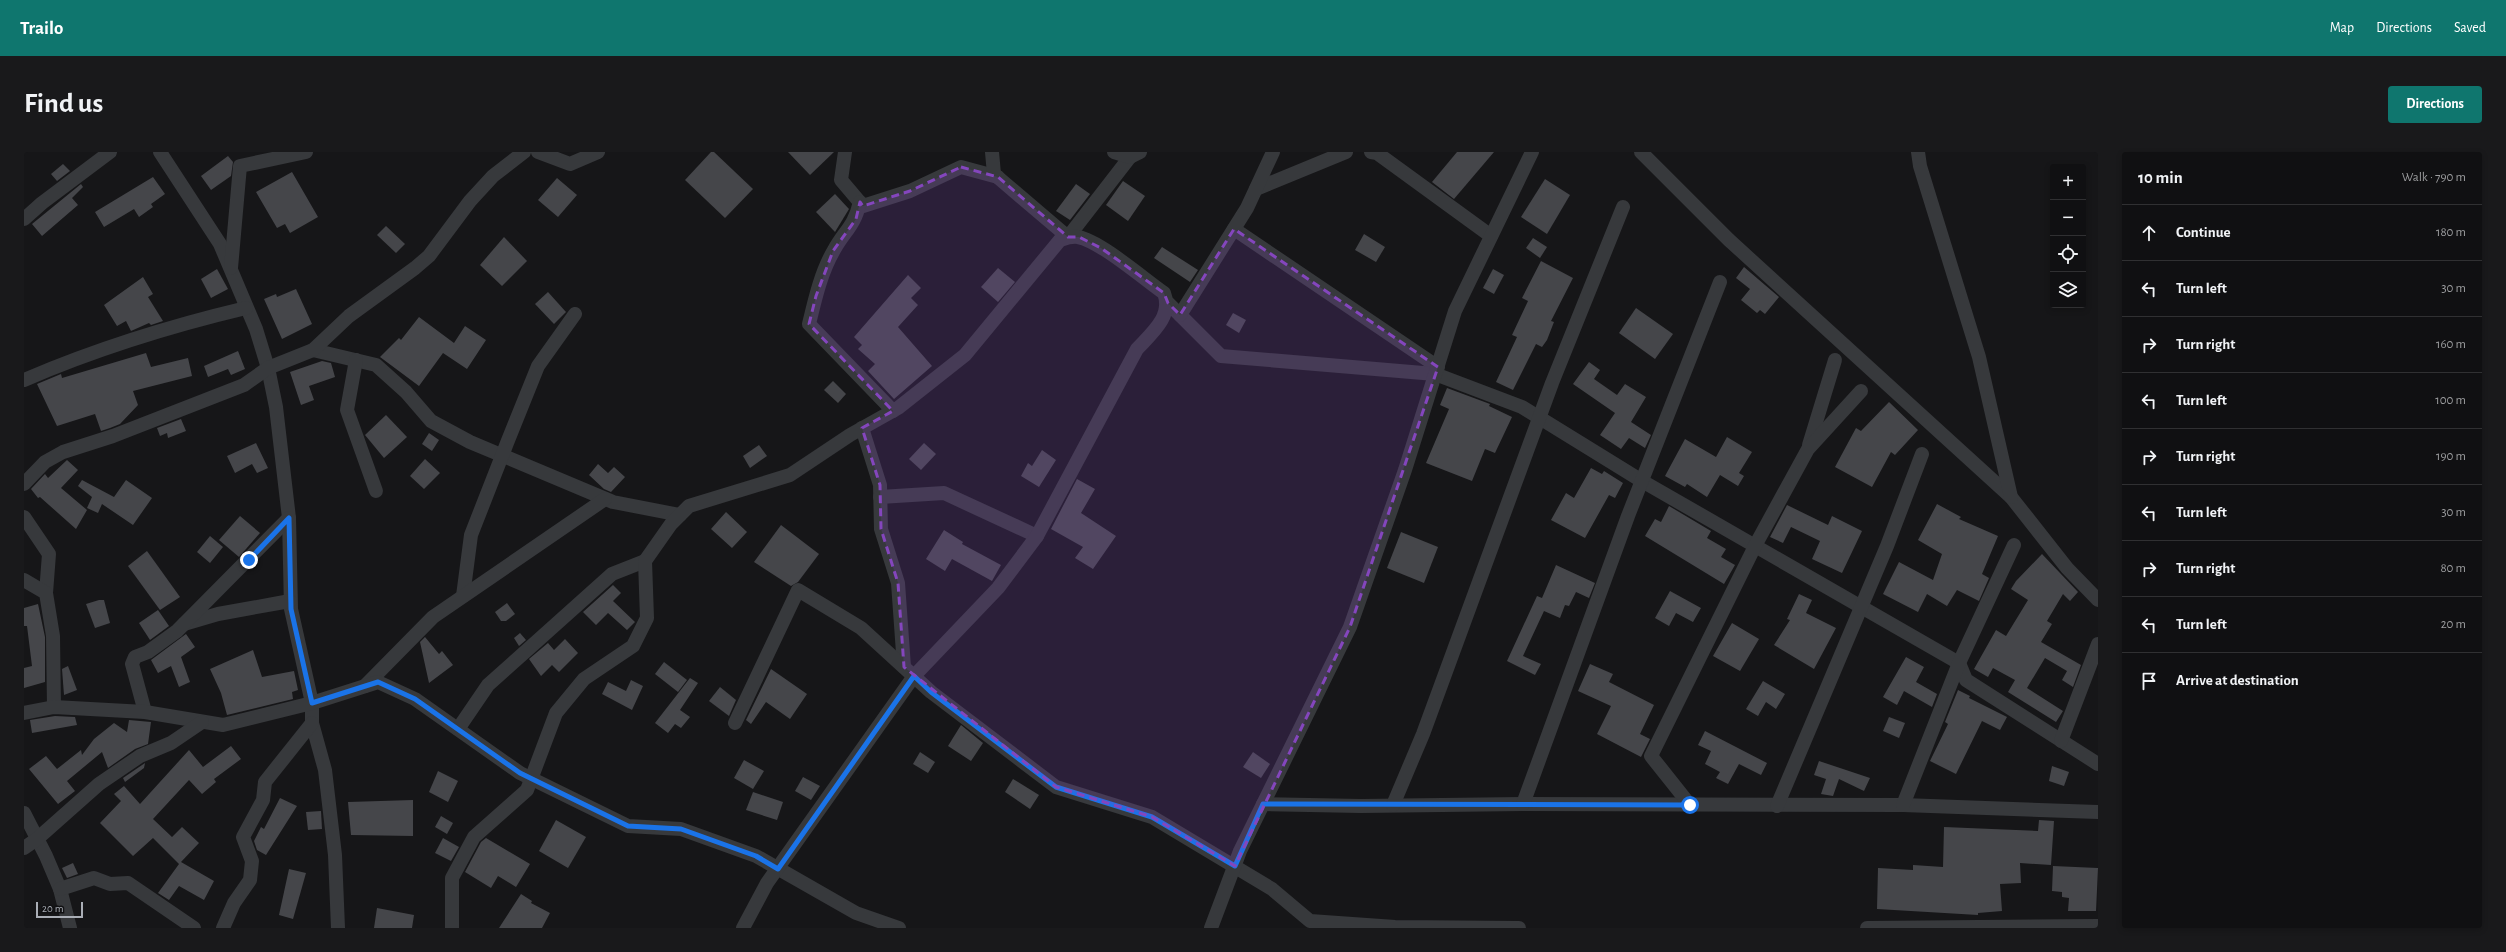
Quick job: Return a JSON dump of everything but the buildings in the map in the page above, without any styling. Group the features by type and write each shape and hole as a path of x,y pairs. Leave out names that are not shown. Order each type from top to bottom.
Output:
{"street":[{"path":"24,219 42,203 110,152"},
{"path":"160,152 220,244 256,329 268,368 276,407 289,518 290,601 312,703 312,723 325,770 335,855 338,928"},
{"path":"231,270 240,166 306,152"},
{"path":"538,152 570,164 598,152"},
{"path":"845,152 841,180 863,206 910,191 961,167 998,177"},
{"path":"992,152 994,174 1068,237"},
{"path":"1114,152 1135,154"},
{"path":"1180,315 1234,229 1256,189 1273,152"},
{"path":"1256,189 1346,152"},
{"path":"1371,152 1377,153 1491,236"},
{"path":"1211,928 1235,866 1263,804 1350,627 1406,470 1455,312 1532,152"},
{"path":"1641,152 1730,240 2011,497 2067,568 2098,600"},
{"path":"1918,152 1920,166 1979,357 2011,497"},
{"path":"24,484 45,462 63,452 113,436 244,385 268,368 313,350 349,316 429,256 470,201 493,176 523,153"},
{"path":"1068,237 1135,154"},
{"path":"860,202 856,219 834,251 816,296 810,324 893,411"},
{"path":"1393,805 1423,734 1539,417 1623,207"},
{"path":"1234,229 1437,371 1522,407 1642,481 1756,544 1959,663 1966,680 2098,764"},
{"path":"458,729 488,685 612,574 645,561 671,524 689,506 751,489 790,475 862,428 893,411 965,354 1052,248 1060,240 1068,237 1079,237 1101,248 1164,293 1168,303 1221,356 1437,371"},
{"path":"1523,804 1642,481 1720,282"},
{"path":"743,928 767,883 778,869 909,672 998,588 1038,536 1137,349 1155,330 1166,313 1168,303"},
{"path":"24,380 55,367 177,325 246,308"},
{"path":"463,596 472,535 502,456 538,366 575,314"},
{"path":"313,350 376,364 406,392 431,421 502,456 605,499 680,515"},
{"path":"356,360 347,410 376,491"},
{"path":"1690,805 1651,756 1756,544 1808,449 1835,360"},
{"path":"1808,449 1861,391"},
{"path":"862,428 880,485 880,529 898,583 909,672"},
{"path":"1777,806 1887,546 1922,454"},
{"path":"880,497 944,493 1038,536"},
{"path":"365,686 433,617 605,499"},
{"path":"24,517 49,554 46,593 53,636 54,707"},
{"path":"145,712 132,664 136,657 148,652 183,624 289,518"},
{"path":"1903,805 1959,663 2014,545"},
{"path":"452,928 452,878 474,837 528,790 556,713 584,679 633,646 647,618 645,561"},
{"path":"24,580 46,593"},
{"path":"735,723 798,590 861,628 931,692 1056,787 1152,817 1272,889 1310,921 1395,927 1519,928"},
{"path":"183,624 218,614 290,601"},
{"path":"2062,741 2098,644"},
{"path":"24,713 54,707 145,712 223,725 312,703 378,682 415,699 520,773 628,826 681,829 756,856 856,913 899,928"},
{"path":"24,848 37,839 99,784 140,756 171,743 202,722"},
{"path":"223,928 234,903 250,880 252,861 243,837 263,800 265,782 312,723"},
{"path":"1263,804 1903,805 2098,812"},
{"path":"24,813 60,889 70,928"},
{"path":"60,889 94,878 110,884 128,883 194,928"},
{"path":"1867,928 2098,926"}],"highlighted area":[{"path":"961,167 998,177 1068,237 1079,237 1101,248 1164,293 1168,303 1180,315 1234,229 1438,367 1350,627 1235,866 1152,817 1056,787 904,667 898,583 881,529 880,485 862,428 893,411 809,324 816,296 833,251 856,219 860,202 863,206 910,191"}],"route":[{"path":"249,560 289,518 290,601 300,654 312,703 378,682 415,699 520,773 628,826 681,829 756,856 778,869 807,829 847,767 914,676 931,692 1056,787 1152,817 1235,866 1240,851 1263,804 1361,806 1523,804 1690,805"}]}
